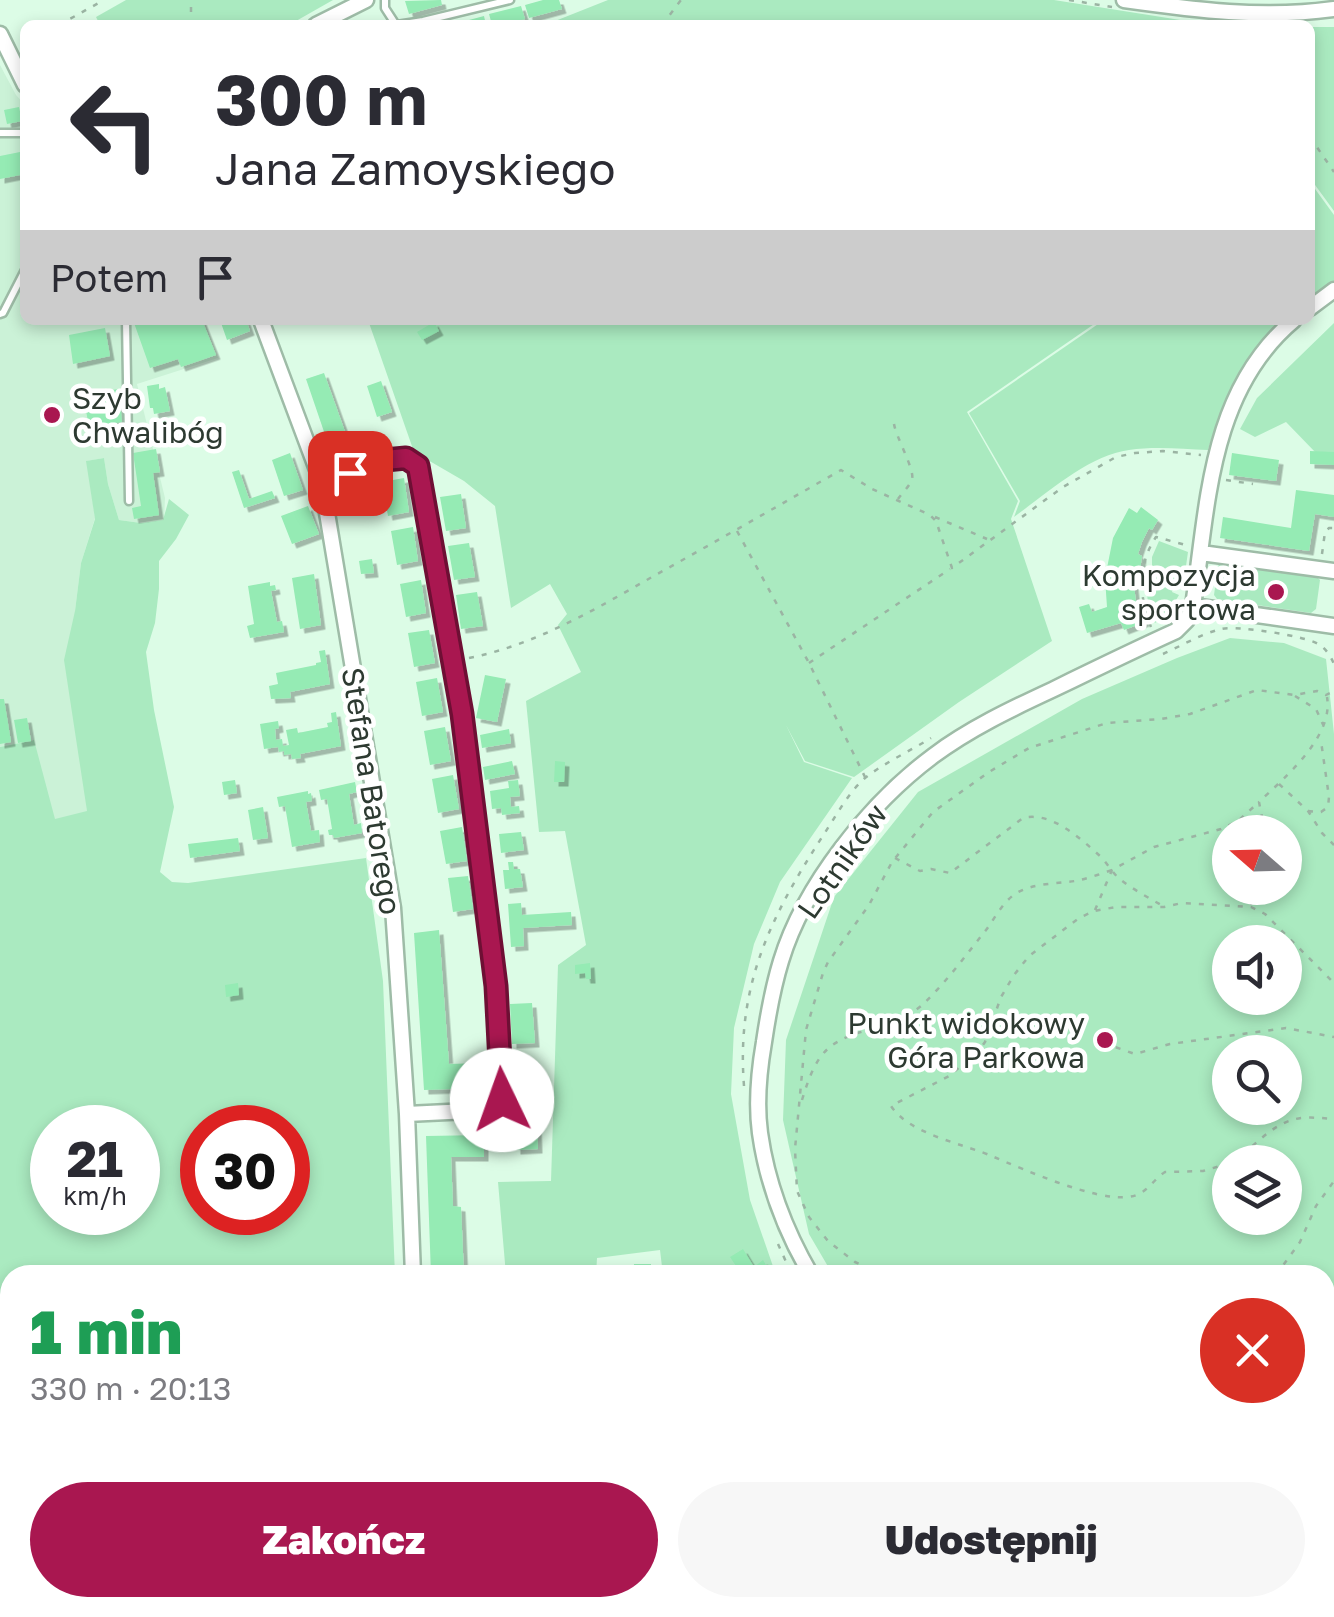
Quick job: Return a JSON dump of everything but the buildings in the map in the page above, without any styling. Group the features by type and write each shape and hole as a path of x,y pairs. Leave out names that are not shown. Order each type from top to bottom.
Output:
{"street":[{"path":"326,20 366,0"},
{"path":"1124,0 1243,14 1334,9"},
{"path":"1,37 20,75"},
{"name":"Stefana Batorego","path":"263,325 322,483 393,908 407,1114 412,1265"},
{"path":"1290,325 1248,372 1226,419 1197,550 1194,606 1334,626"},
{"path":"322,483 385,460 406,458 418,466 462,714 496,986 502,1100 489,1110 407,1114"},
{"path":"1197,550 1334,572"},
{"name":"Lotników","path":"805,1265 769,1179 759,1131 759,1086 770,1004 782,957 816,887 860,824 929,758 1020,705 1176,631 1194,606"}],"lane":[{"path":"427,20 510,0"},
{"path":"0,314 20,280"},
{"path":"126,325 129,500"}],"path":[{"path":"68,20 104,0"},
{"path":"666,20 681,0"},
{"path":"1315,145 1334,170"},
{"path":"894,424 912,470 912,480 897,500"},
{"path":"809,663 952,568 1063,487 1116,458 1163,451 1206,455"},
{"path":"452,662 491,654 550,632 840,470 872,490 988,540"},
{"path":"1220,480 1253,484"},
{"path":"930,515 936,521 952,568"},
{"path":"1321,561 1325,532 1334,528"},
{"path":"736,530 866,778"},
{"path":"1154,630 1142,600 1142,569 1149,549 1156,536 1197,550"},
{"path":"1142,569 1188,577"},
{"path":"1163,654 1223,628 1240,628 1320,644 1334,664"},
{"path":"800,1105 809,1076 831,1046 848,1035 899,1020 920,1007 1007,900 1028,888 1080,880 1112,870 1154,847 1238,821 1320,741 1331,708 1326,695 1317,691 1294,695 1257,690 1190,714 1107,723 1029,748 933,812 895,858 828,962 806,1030 796,1149 800,1200 828,1241 860,1265"},
{"path":"1326,695 1334,690"},
{"path":"1294,695 1316,709 1326,730"},
{"path":"744,1090 742,1058 747,1002 762,947 796,877 866,778 939,734"},
{"path":"1308,812 1322,812 1330,797 1320,741"},
{"path":"1278,784 1334,844"},
{"path":"1259,802 1262,815"},
{"path":"895,858 920,872 950,872 1022,818 1031,816 1048,820 1072,834 1101,857 1119,879 1164,907"},
{"path":"1094,911 1112,870"},
{"path":"1212,1168 1165,1172 1142,1193 1128,1197 1100,1194 1046,1179 950,1143 891,1106 967,1063 985,1042 1008,984 1028,956 1094,911 1200,903 1251,906 1265,914 1334,983"},
{"path":"1105,1040 1115,1048 1136,1054 1170,1044 1286,1028 1334,1038"},
{"path":"1255,1145 1298,1118 1334,1119"},
{"path":"1283,1265 1334,1181"},
{"path":"775,1236 786,1265"}],"shaded area":[{"path":"126,0 333,0 298,20 96,17"},
{"path":"608,0 1054,0 1180,20 558,20"},
{"path":"1315,27 1334,27 1334,211 1315,185"},
{"path":"0,65 20,99 20,325 206,325 218,358 137,384 165,498 164,520 119,520 104,458 87,461 95,518 81,563 75,611 87,811 123,1105 33,740 0,747"},
{"path":"1315,189 1334,215 1334,281 1315,294"},
{"path":"1334,323 1334,452 1317,454 1286,422 1255,437 1240,429 1257,398"},
{"path":"370,325 1093,325 967,412 1018,501 1011,519 1052,641 854,777 805,761 786,725 804,762 852,778 780,882 754,944 734,1028 731,1094 750,1200 773,1265 662,1265 660,1250 597,1258 597,1265 505,1265 498,1182 551,1181 558,965 586,945 565,831 539,832 526,701 581,672 558,625 567,614 550,584 511,608 495,506 464,481 414,452"},
{"path":"1097,325 1278,325 1236,380 1208,450 1149,448 1114,453 1068,477 1014,517 1020,501 969,413"},
{"path":"104,458 119,520 163,520 169,499 189,515 159,561 155,623 146,652 174,807 160,872 172,882 188,883 366,858 383,981 395,1265 0,1265 0,747 34,740 55,819 87,811 64,660 81,563 95,519 86,461"},
{"path":"1159,541 1188,552 1185,573 1152,568"},
{"path":"1222,562 1316,576 1320,580 1316,609 1311,613 1217,599 1214,595"},
{"path":"1153,574 1184,580 1181,589 1173,588 1172,592 1179,595 1155,623 1147,594"},
{"path":"1230,638 1284,643 1326,659 1334,734 1334,1265 827,1265 809,1234 783,1120 786,1040 834,897 918,792 1082,699"}],"place":[{"name":"Szyb Chwalibóg","path":"52,415"},
{"name":"Kompozycja sportowa","path":"1276,592"},
{"name":"Punkt widokowy Góra Parkowa","path":"1105,1040"}],"route":[{"path":"350,473 385,460 406,458 418,466 462,714 496,986 502,1100"}]}
